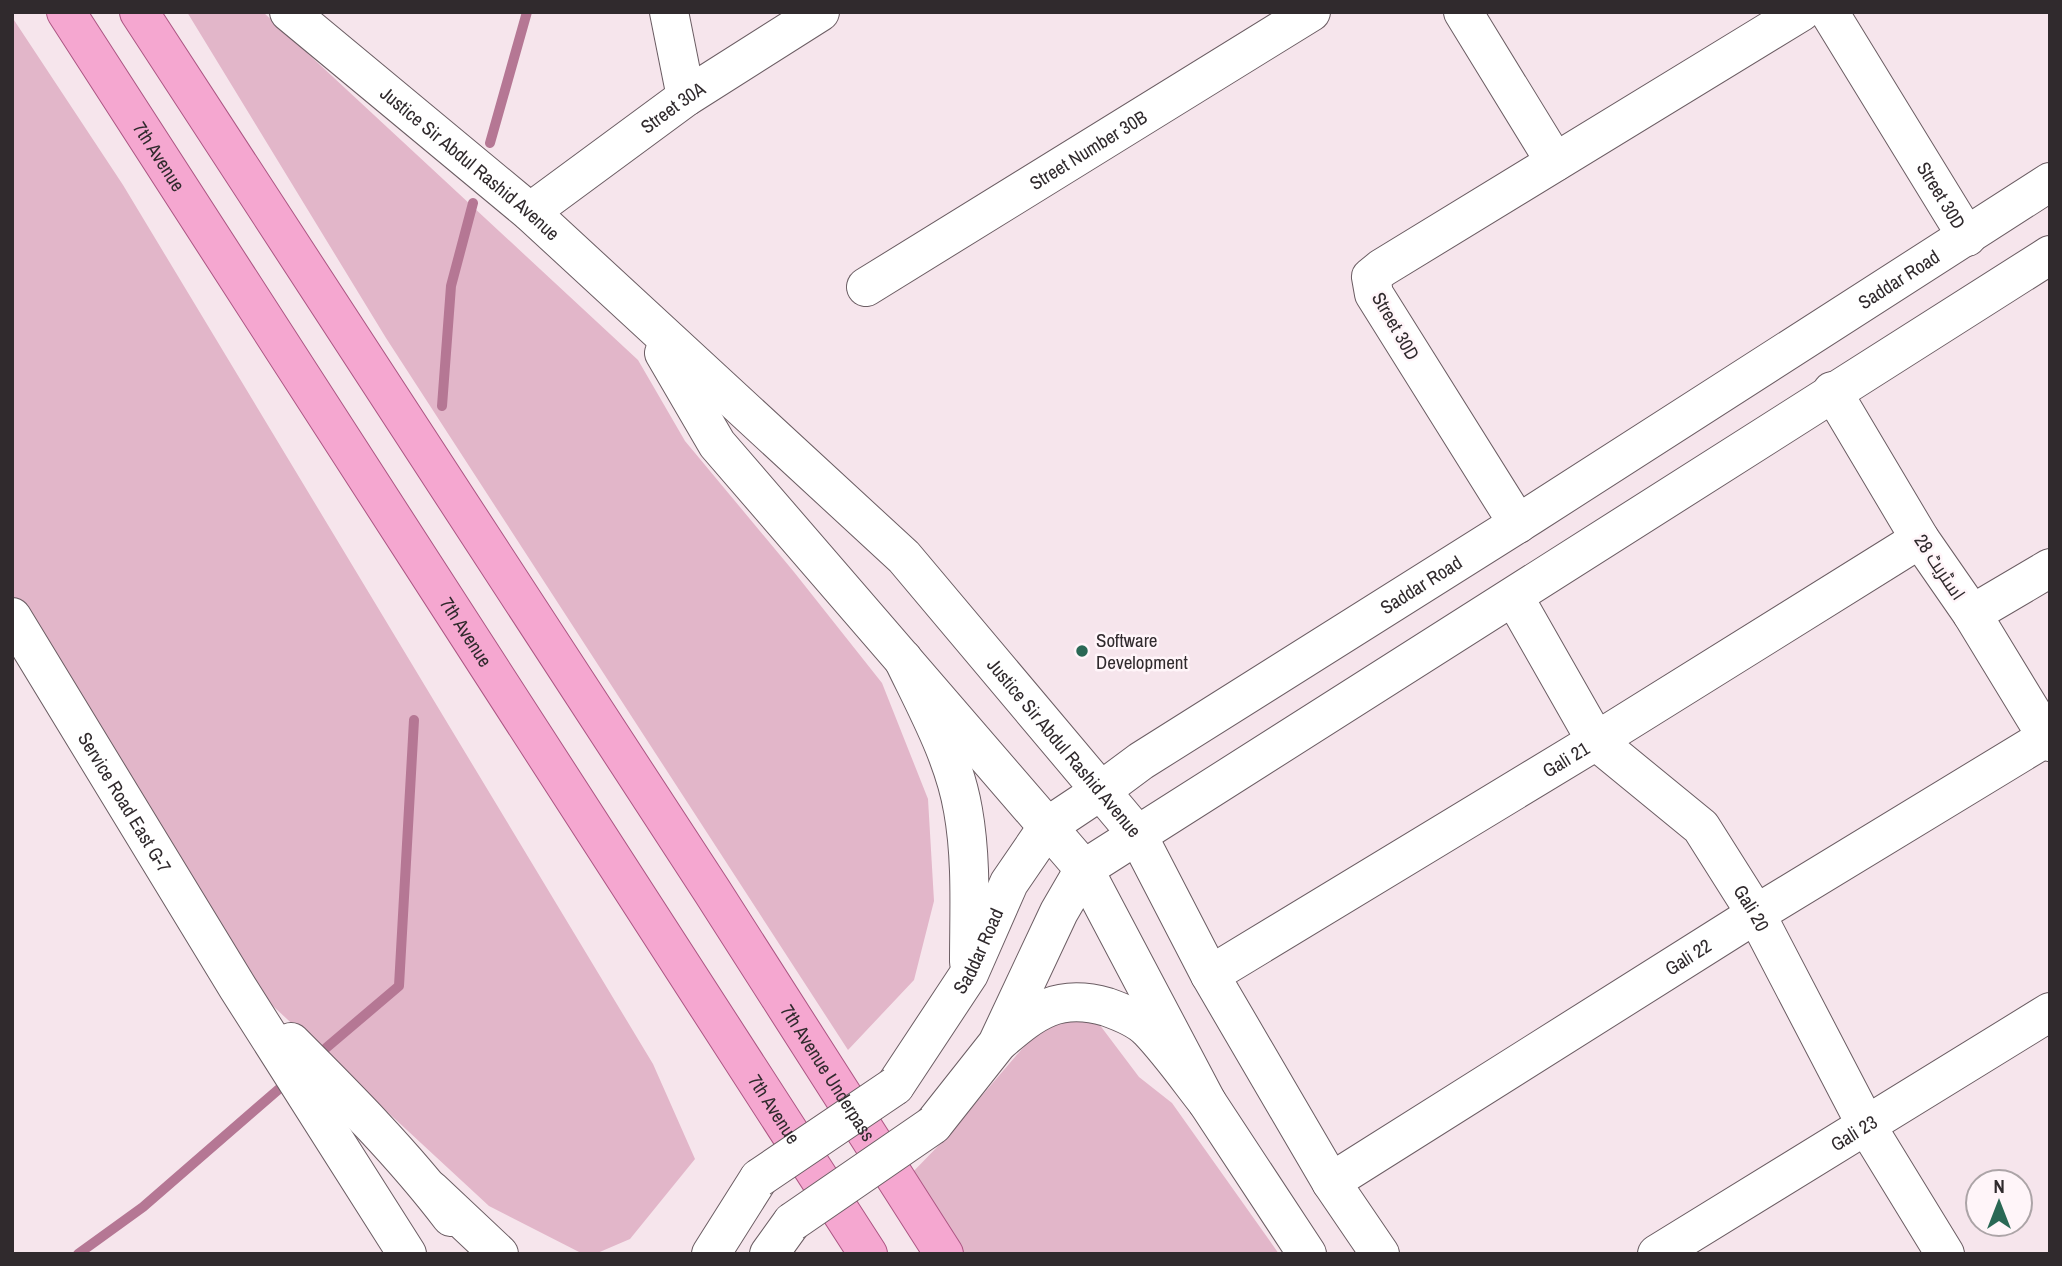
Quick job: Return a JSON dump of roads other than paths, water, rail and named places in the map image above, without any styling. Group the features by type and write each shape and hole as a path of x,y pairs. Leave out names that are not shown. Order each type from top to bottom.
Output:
{"main road":[{"name":"7th Avenue","path":"66,12 868,1254"},
{"name":"7th Avenue Underpass","path":"139,12 712,891 944,1254"}],"street":[{"name":"Justice Sir Abdul Rashid Avenue","path":"289,12 530,212 904,557 1137,834 1210,975 1331,1182 1380,1254"},
{"path":"669,12 686,97"},
{"name":"Street 30A","path":"530,212 686,97 821,12"},
{"name":"Street Number 30B","path":"866,287 1311,12"},
{"path":"1463,12 1555,162"},
{"name":"Street 30D","path":"1518,524 1374,294 1371,277 1801,12"},
{"name":"Street 30D","path":"1829,12 1967,236"},
{"name":"Saddar Road","path":"735,1213 759,1178 895,1086 969,974 1009,883 1048,826 1141,761 1518,524 2050,182"},
{"path":"997,1044 1059,912 1084,869 1514,597 1832,391 2050,255"},
{"name":"Justice Sir Abdul Rashid Avenue","path":"646,321 717,444 1084,869 1207,1102 1307,1254"},
{"name":"اسٹریٹ 28","path":"1832,391 1920,539 1972,614 2048,740"},
{"name":"Gali 21","path":"1210,975 1596,741 1920,539"},
{"path":"1972,614 2050,568"},
{"name":"Gali 20","path":"1514,597 1596,741 1701,827 1756,914 1866,1125 1945,1254"},
{"name":"Service Road East G-7","path":"12,617 238,988 407,1254"},
{"path":"903,659 939,733 963,810 968,871 969,974"},
{"name":"Gali 22","path":"1331,1182 1756,914 2048,740"},
{"name":"Service Road East G-7","path":"238,988 369,1120 431,1190 480,1254"},
{"path":"769,1254 792,1222 933,1125 997,1044 1027,1018 1051,1006 1075,1002 1097,1004 1119,1011 1147,1028 1207,1102"},
{"name":"Gali 23","path":"1657,1254 2050,1012"},
{"path":"431,1190 499,1254"},
{"path":"697,1254 735,1213"},
{"path":"712,1254 735,1213"}],"waterway":[{"path":"490,143 527,12"},
{"path":"442,406 451,286 473,203"},
{"path":"326,1048 399,986 414,720"},
{"path":"78,1254 143,1207 279,1089"}],"place":[{"name":"Software Development","path":"1082,651"}]}
